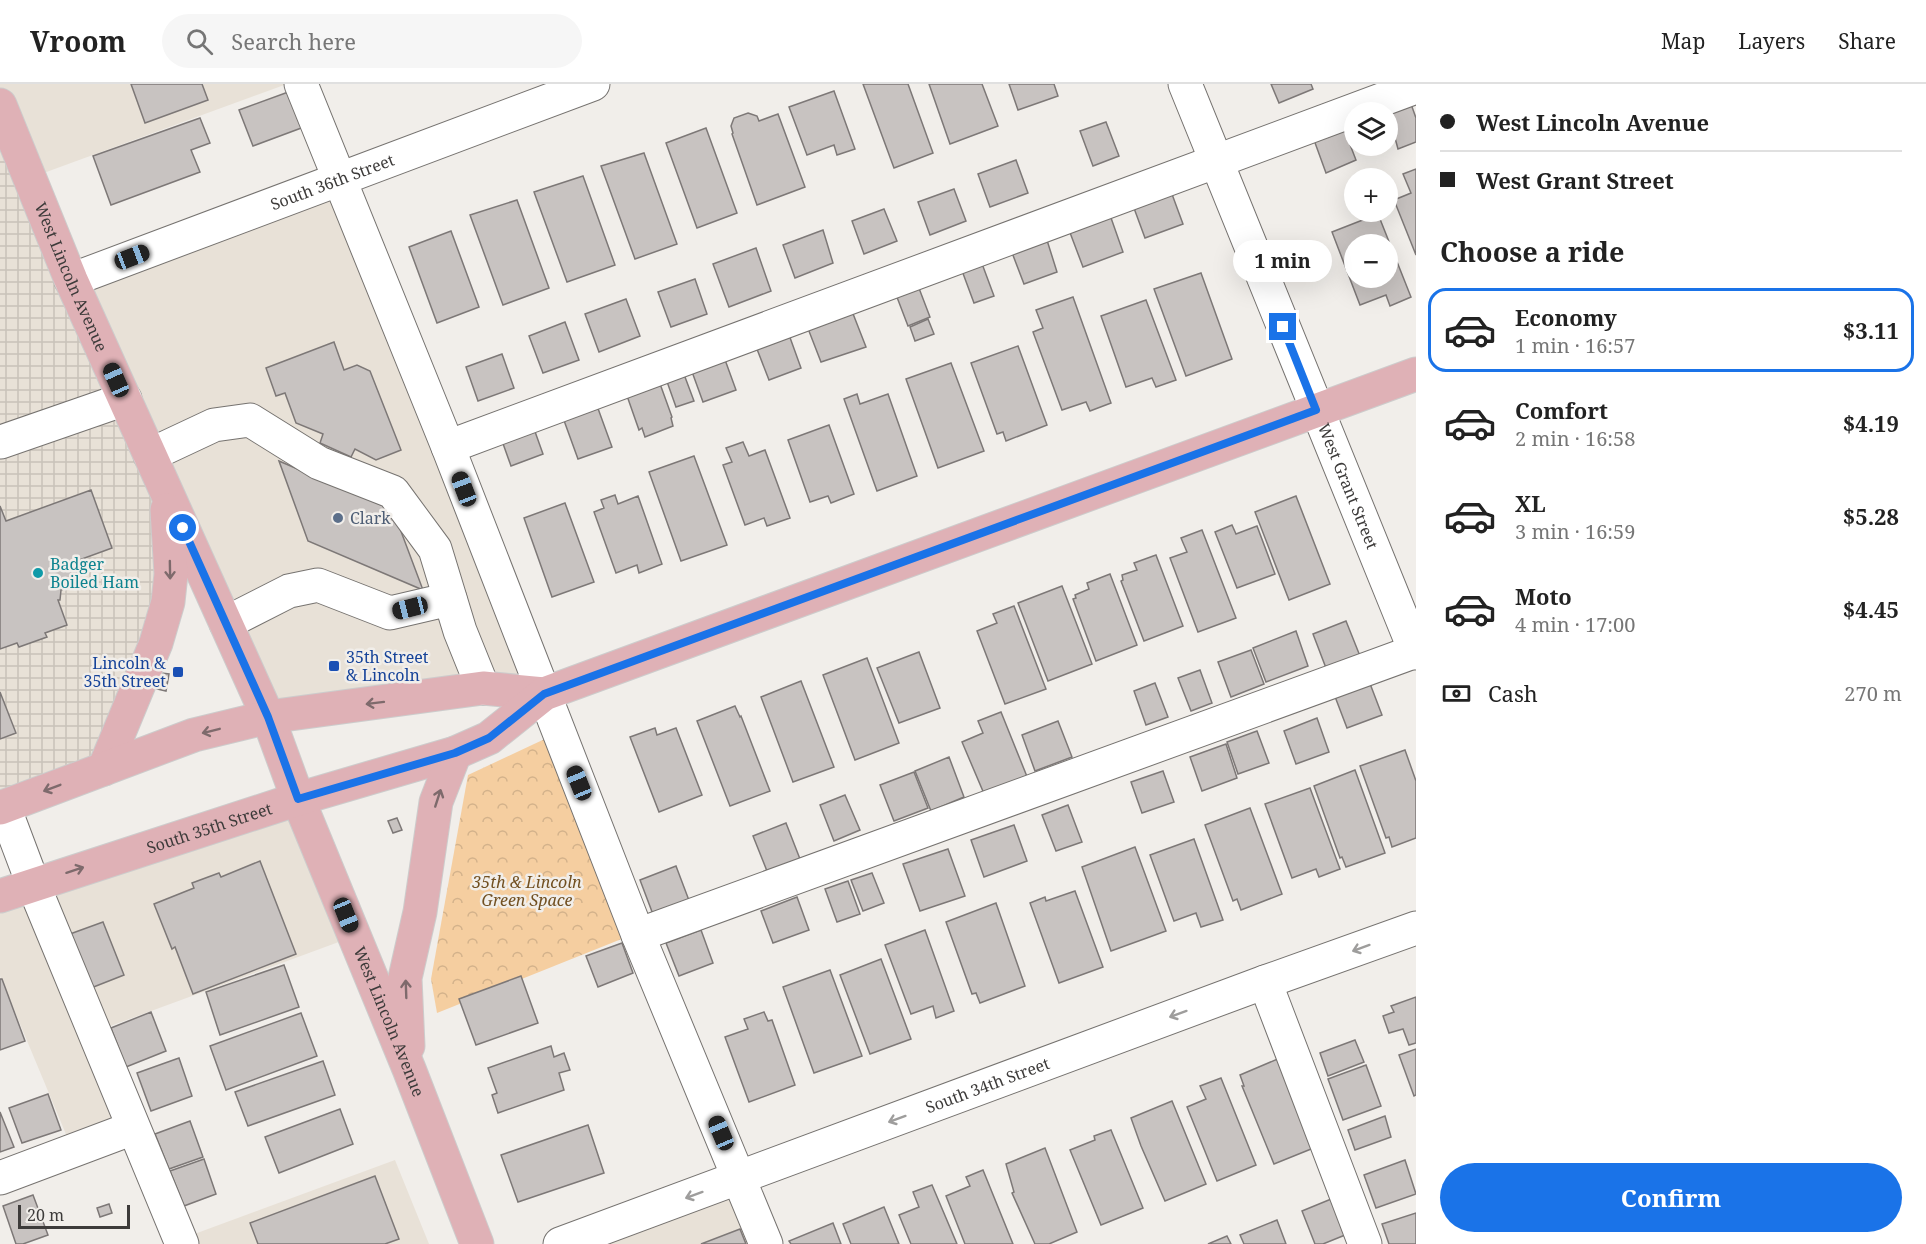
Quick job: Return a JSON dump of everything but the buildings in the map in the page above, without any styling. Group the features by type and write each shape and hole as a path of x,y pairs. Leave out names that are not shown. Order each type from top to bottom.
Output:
{"main road":[{"name":"West Lincoln Avenue","path":"0,105 72,280 268,717 298,799 409,1069 477,1244"},
{"name":"South 35th Street","path":"0,896 298,799 455,753 489,738 544,694 1416,374"},
{"path":"104,769 156,643 168,602 171,574 166,490"},
{"name":"South 35th Street","path":"2,807 194,735 268,717 483,688 544,694"},
{"path":"409,1069 405,978 420,912 436,802 455,753"}],"street":[{"path":"301,84 448,447 638,934 766,1244"},
{"name":"South 36th Street","path":"72,280 593,84"},
{"name":"West Grant Street","path":"1185,84 1416,652"},
{"path":"448,447 1416,87"},
{"path":"1,442 125,399"},
{"path":"150,455 214,425 250,420 320,463 393,492 435,549 460,631 483,688"},
{"path":"226,623 290,591 318,585 390,613 450,599"},
{"path":"638,934 1416,652"},
{"path":"2,807 182,1244"},
{"name":"South 34th Street","path":"560,1244 593,1238 739,1178 1416,928"},
{"path":"1265,982 1365,1244"},
{"path":"0,1178 133,1128"}],"shaded area":[{"path":"0,84 287,84 30,178 0,105"},
{"path":"0,105 166,490 171,574 104,769 0,808"},
{"path":"340,178 544,694 268,717 71,280"},
{"path":"298,799 355,936 94,1032 133,1128 73,1151 0,976 0,896"},
{"path":"395,1160 429,1244 192,1244 189,1236"},
{"path":"739,1178 766,1244 564,1244"}],"green space":[{"name":"35th & Lincoln Green Space","path":"549,737 629,936 437,1013 431,979 468,775"}],"place":[{"name":"Clark","path":"338,518"},
{"name":"Badger Boiled Ham","path":"38,573"},
{"name":"35th Street & Lincoln","path":"334,666"},
{"name":"Lincoln & 35th Street","path":"178,672"}],"route":[{"path":"183,528 268,717 298,799 455,753 489,738 544,694 1316,410 1283,327"}]}
